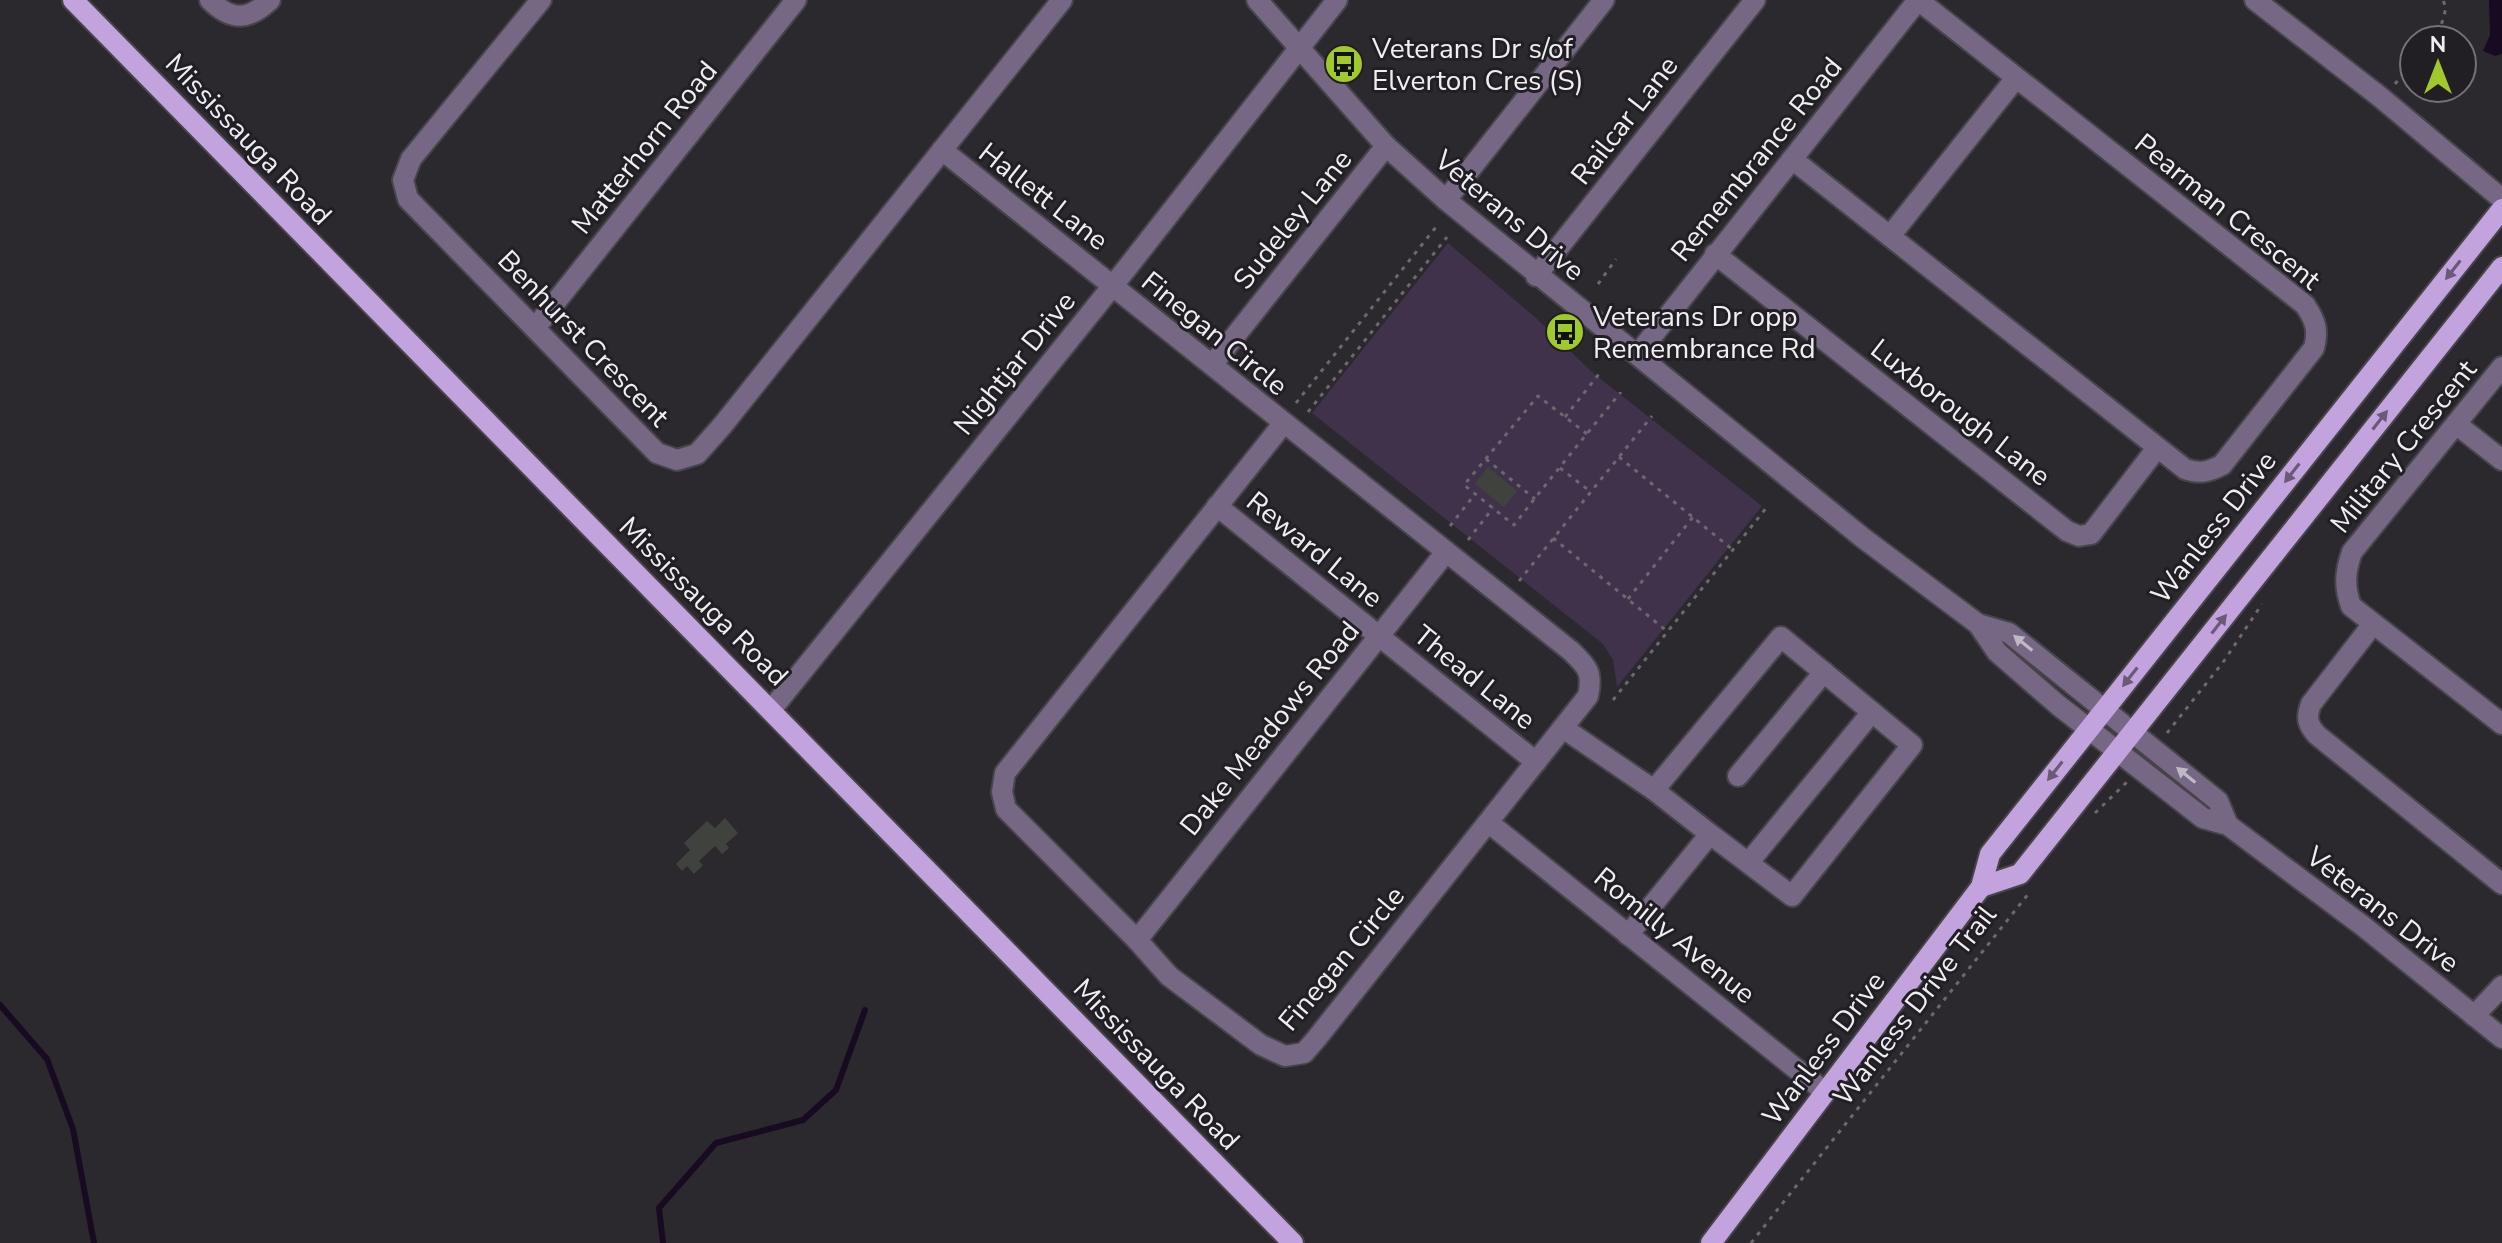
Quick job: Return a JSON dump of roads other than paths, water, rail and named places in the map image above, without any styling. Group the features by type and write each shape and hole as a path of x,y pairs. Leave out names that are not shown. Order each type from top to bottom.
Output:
{"main road":[{"name":"Mississauga Road","path":"73,0 1293,1243"},
{"name":"Wanless Drive","path":"1711,1243 1981,887 1990,854 2502,209"},
{"path":"1981,887 2020,874 2502,267"}],"street":[{"path":"210,0 218,8 238,16 255,14 270,0"},
{"name":"Benhurst Crescent","path":"541,0 411,159 403,180 408,199 657,453 677,460 697,454 1062,0"},
{"name":"Matterhorn Road","path":"535,328 796,0"},
{"name":"Veterans Drive","path":"1257,0 1386,146 1536,276 1638,354 1863,538 1978,624 1997,652 2090,729 2203,818 2228,825 2363,926 2502,1038"},
{"name":"Nightjar Drive","path":"771,710 1337,0"},
{"path":"1446,200 1604,0"},
{"name":"Railcar Lane","path":"1536,276 1755,0"},
{"name":"Pearman Crescent","path":"1792,159 2185,469 2198,473 2222,465 2314,348 2316,320 2305,305 1918,0"},
{"name":"Remembrance Road","path":"1638,354 1918,0"},
{"path":"2255,0 2379,96 2502,199"},
{"path":"1890,236 2016,78"},
{"name":"Sudeley Lane","path":"1212,365 1386,146"},
{"name":"Hallett Lane","path":"942,150 1112,286"},
{"name":"Luxborough Lane","path":"1715,254 2055,521 2079,536 2091,534 2157,448"},
{"name":"Finegan Circle","path":"1112,286 1585,663 1591,679 1588,696 1304,1053 1285,1056 1261,1045 1169,976 1006,809 1002,792 1005,773 1283,424"},
{"name":"Military Crescent","path":"2502,367 2352,552 2346,569 2345,588 2351,606 2502,724"},
{"path":"2456,424 2502,460"},
{"name":"Reward Lane","path":"1217,506 1379,636"},
{"name":"Dake Meadows Road","path":"1137,940 1446,552"},
{"name":"Veterans Drive","path":"1978,624 2009,633 2218,801 2228,825"},
{"path":"2373,624 2311,704 2308,725 2502,884"},
{"name":"Thead Lane","path":"1379,636 1536,762"},
{"path":"1563,728 1654,790 1792,896 1912,745 1781,637 1654,790"},
{"path":"1738,776 1824,672"},
{"path":"1749,862 1872,712"},
{"name":"Romilly Avenue","path":"1489,823 1825,1092"},
{"path":"1628,935 1710,834"},
{"path":"2474,1016 2502,986"}],"waterway":[{"path":"0,1005 47,1059 73,1129 94,1243"},
{"path":"663,1243 659,1208 716,1143 803,1120 836,1090 865,1010"}],"place":[{"name":"Veterans Dr s/of Elverton Cres (S)","path":"1344,64"},
{"name":"Veterans Dr opp Remembrance Rd","path":"1565,332"}]}
